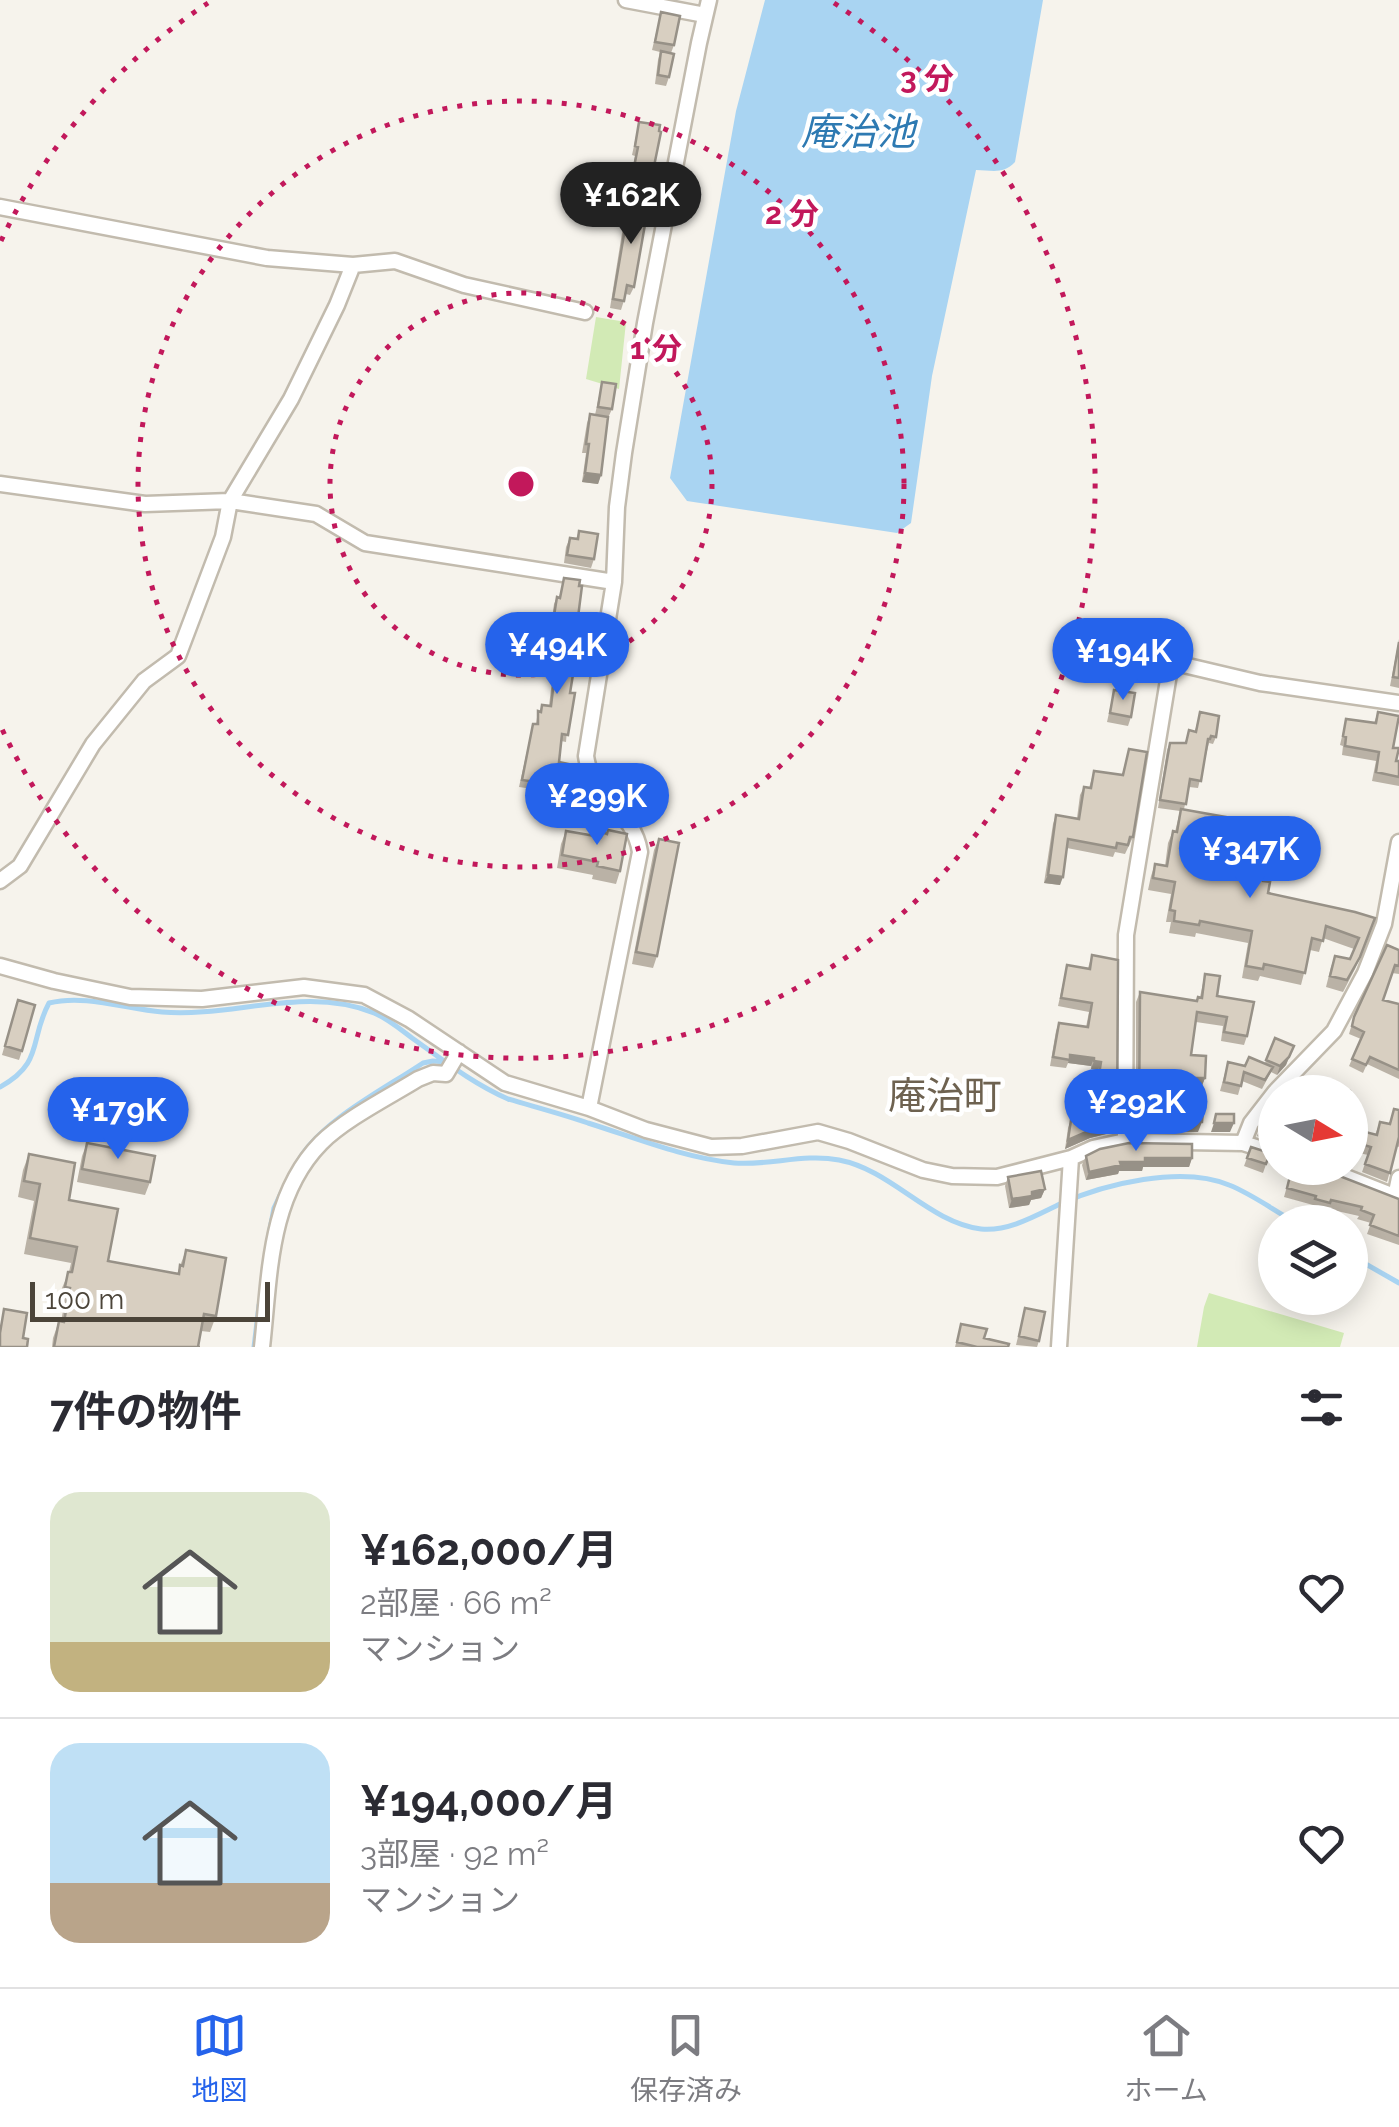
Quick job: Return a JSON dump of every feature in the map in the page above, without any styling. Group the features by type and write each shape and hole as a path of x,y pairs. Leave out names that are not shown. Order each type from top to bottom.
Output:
{"street":[{"path":"589,1108 640,852 631,825 588,772 586,756 614,582 620,479 644,323 707,8 626,0"},
{"path":"0,208 267,258 353,265 395,261 464,286 585,312"},
{"path":"0,881 20,866 93,744 144,680 178,656 223,537 230,501 291,399 353,265"},
{"path":"0,484 145,504 230,501 316,514 365,544 614,582"},
{"path":"1126,1141 1126,935 1171,662 1260,683 1399,704"},
{"path":"1243,1143 1251,1123 1275,1092 1334,1031 1365,973 1384,924 1399,842"},
{"path":"0,966 130,997 202,999 304,987 364,995 409,1019 505,1083 646,1130 711,1147 742,1146 818,1132 923,1170 952,1176 997,1177 1126,1141 1243,1143 1258,1148"},
{"path":"262,1347 279,1215 308,1158 334,1132 418,1078 446,1074 460,1052"},
{"path":"1060,1347 1072,1158"},
{"path":"1364,1185 1397,1198 1399,1178"}],"green space":[{"path":"596,317 626,322 619,389 586,379"},
{"path":"1209,1293 1258,1308 1258,1315 1283,1315 1344,1333 1340,1347 1197,1347"}],"water":[{"name":"庵治池","path":"765,0 1043,0 1015,162 1001,170 976,170 932,376 911,523 897,533 687,501 670,478 736,111"}],"building":[{"path":"661,12 680,16 674,45 655,42"},
{"path":"661,51 674,54 669,77 658,75"},
{"path":"639,122 660,125 652,176 633,172"},
{"path":"630,199 649,202 634,287 627,285 624,301 613,299"},
{"path":"602,382 616,384 612,409 598,407"},
{"path":"590,414 608,417 601,475 585,473"},
{"path":"579,531 598,534 594,559 567,555 570,538 578,539"},
{"path":"564,578 580,580 577,625 578,632 584,633 570,693 575,693 568,735 562,734 559,762 573,765 569,794 548,790 549,784 522,780 538,711 541,712 542,705 551,706 558,648 549,647"},
{"path":"1399,642 1399,678 1393,677"},
{"path":"1114,690 1135,693 1131,717 1110,713"},
{"path":"1200,712 1219,716 1216,737 1208,739 1201,781 1190,779 1186,804 1160,800 1170,743 1186,743 1189,730 1196,732"},
{"path":"1378,712 1399,716 1393,748 1399,748 1399,777 1376,772 1379,752 1345,746 1346,719 1376,723"},
{"path":"1129,749 1147,752 1133,837 1128,845 1117,843 1116,848 1068,839 1063,877 1048,875 1056,815 1079,819 1084,787 1091,788 1094,771 1123,775"},
{"path":"1181,809 1226,817 1217,873 1251,879 1257,848 1268,850 1263,881 1270,882 1268,893 1375,918 1347,980 1330,976 1335,956 1350,959 1359,938 1326,926 1323,941 1312,938 1305,973 1264,964 1263,969 1246,966 1252,931 1200,921 1199,925 1174,921 1175,911 1170,910 1175,882 1153,878 1155,864 1167,866"},
{"path":"608,830 627,834 620,871 562,855 566,831 601,837"},
{"path":"659,839 679,843 657,956 636,952"},
{"path":"1387,945 1399,950 1399,966 1395,965 1383,1000 1399,1004 1399,1070 1370,1057 1366,1065 1352,1059 1364,1032 1352,1026 1354,1017"},
{"path":"1092,955 1118,960 1117,1124 1068,1140 1071,1120 1086,1122 1101,1062 1070,1055 1070,1060 1053,1057 1059,1023 1088,1027 1092,1003 1061,998 1067,965 1090,969"},
{"path":"1205,974 1220,976 1217,996 1254,1002 1247,1036 1224,1032 1227,1017 1197,1012 1191,1055 1206,1056 1205,1078 1196,1078 1193,1111 1203,1111 1202,1122 1139,1121 1140,992 1197,1001 1202,998"},
{"path":"18,1000 35,1005 22,1051 5,1046"},
{"path":"1275,1038 1294,1046 1280,1066 1266,1060"},
{"path":"1249,1057 1273,1067 1268,1075 1258,1077 1244,1072 1241,1086 1224,1082 1228,1062 1245,1066"},
{"path":"1394,1109 1399,1110 1399,1137 1390,1173 1368,1165 1368,1133 1377,1135 1380,1122 1390,1124"},
{"path":"1216,1114 1234,1114 1234,1123 1214,1123"},
{"path":"87,1143 155,1156 150,1182 82,1169"},
{"path":"1129,1143 1192,1144 1192,1158 1145,1158 1145,1162 1120,1162 1121,1165 1089,1172 1086,1156"},
{"path":"1251,1147 1258,1149 1258,1161 1247,1158"},
{"path":"29,1154 75,1163 69,1200 118,1209 108,1261 179,1274 186,1250 226,1258 216,1316 204,1314 198,1347 54,1347 59,1321 64,1322 70,1288 65,1287 77,1247 30,1238 40,1184 24,1181"},
{"path":"1041,1171 1045,1189 1012,1199 1008,1177"},
{"path":"1363,1185 1399,1199 1399,1236 1370,1225 1374,1215 1368,1213 1368,1205 1331,1200 1330,1203 1287,1188"},
{"path":"1025,1308 1045,1312 1039,1341 1019,1336"},
{"path":"4,1309 27,1313 23,1338 28,1339 27,1347 0,1347"},
{"path":"961,1324 987,1329 984,1338 1009,1344 1008,1347 977,1347 957,1342"}],"waterway":[{"path":"0,1087 30,1060 49,1003 91,1001 188,1013 322,1002 379,1015 470,1079 508,1099 697,1157 734,1163 839,1160 876,1174 944,1217 981,1229 1012,1225 1098,1190 1166,1177 1210,1179 1267,1205"},
{"path":"298,1161 322,1132 354,1107 423,1063 446,1062"},
{"path":"268,1240 274,1208 283,1189"},
{"path":"1368,1265 1399,1283"},
{"path":"254,1347 259,1305"}],"district":[{"name":"庵治町","path":"945,1095"}]}
